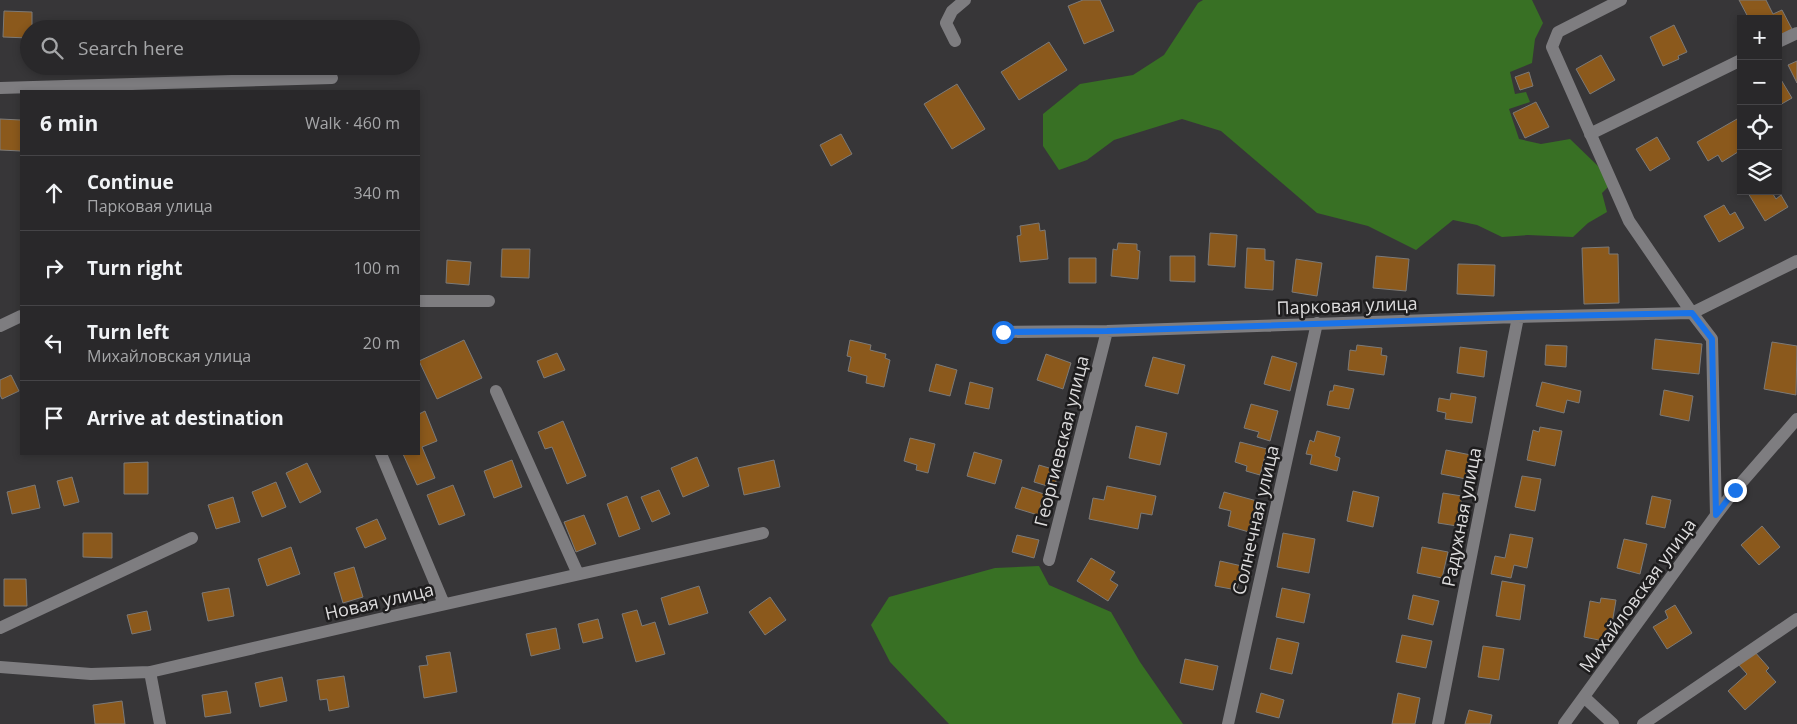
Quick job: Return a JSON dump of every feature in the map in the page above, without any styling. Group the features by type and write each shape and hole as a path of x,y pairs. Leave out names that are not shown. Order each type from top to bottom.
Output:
{"street":[{"path":"956,41 946,23 952,11 965,0"},
{"path":"1621,0 1558,32 1552,47 1628,221 1712,339 1716,515"},
{"path":"1782,40 1797,33"},
{"path":"1590,134 1737,62"},
{"path":"0,88 182,87 332,78"},
{"path":"1692,313 1797,261"},
{"path":"420,301 490,301"},
{"name":"Парковая улица","path":"1003,332 1107,331 1317,323 1692,313"},
{"path":"0,326 20,316"},
{"name":"Радужная улица","path":"1438,724 1518,317"},
{"name":"Солнечная улица","path":"1228,724 1317,323"},
{"name":"Георгиевская улица","path":"1049,560 1107,331"},
{"path":"496,391 578,574"},
{"name":"Михайловская улица","path":"1564,724 1735,490 1797,419"},
{"path":"381,455 444,604"},
{"name":"Новая улица","path":"0,667 92,674 150,672 763,533"},
{"path":"0,628 192,538"},
{"path":"1643,724 1797,619"},
{"path":"150,672 160,724"},
{"path":"1584,697 1613,724"}],"green space":[{"path":"1203,0 1532,0 1543,23 1535,39 1532,63 1510,72 1515,94 1526,92 1530,102 1509,109 1519,139 1541,144 1570,139 1598,166 1609,186 1602,193 1607,212 1588,223 1573,237 1528,235 1502,237 1477,225 1453,220 1416,250 1368,226 1317,213 1221,131 1182,119 1114,140 1087,160 1059,170 1043,146 1043,114 1080,84 1133,75 1164,55 1198,3"},
{"path":"1039,566 1049,585 1111,612 1140,662 1183,724 949,724 890,662 871,625 889,597 995,568"}],"building":[{"path":"1083,0 1100,0 1114,31 1084,44 1068,6"},
{"path":"1739,0 1766,0 1773,14 1782,10 1792,29 1782,34 1782,15 1747,15"},
{"path":"4,11 32,12 32,20 20,20 20,38 3,37"},
{"path":"1674,25 1687,52 1678,56 1679,59 1663,66 1650,37"},
{"path":"1049,42 1067,70 1019,100 1001,72"},
{"path":"1601,55 1615,80 1590,94 1576,69"},
{"path":"1797,61 1797,83 1788,65"},
{"path":"1529,72 1533,86 1520,90 1515,77"},
{"path":"1782,81 1792,98 1782,104"},
{"path":"957,84 985,129 952,149 924,104"},
{"path":"1536,102 1549,127 1525,138 1513,113"},
{"path":"0,119 20,120 20,151 0,150"},
{"path":"1737,119 1737,153 1722,162 1718,155 1708,161 1697,142"},
{"path":"841,134 852,154 831,166 820,145"},
{"path":"1657,137 1670,159 1650,171 1636,149"},
{"path":"1749,195 1774,195 1776,199 1781,195 1788,207 1765,221"},
{"path":"1724,205 1730,215 1735,212 1744,228 1719,242 1704,216"},
{"path":"1039,223 1040,231 1045,230 1048,259 1020,262 1017,236 1021,235 1020,226"},
{"path":"1210,233 1237,235 1235,267 1208,265"},
{"path":"1118,243 1137,244 1137,250 1140,251 1138,279 1111,276 1113,249 1117,250"},
{"path":"1609,247 1609,254 1618,254 1619,303 1584,304 1582,248"},
{"path":"1247,248 1265,249 1265,260 1274,261 1273,290 1245,288"},
{"path":"502,249 530,249 529,278 501,277"},
{"path":"1170,256 1195,256 1195,282 1170,281"},
{"path":"1376,256 1409,259 1406,291 1373,288"},
{"path":"1069,258 1096,258 1096,283 1069,283"},
{"path":"1296,259 1322,263 1317,296 1292,292"},
{"path":"447,260 471,262 469,285 446,283"},
{"path":"1458,264 1495,265 1494,296 1457,294"},
{"path":"1655,339 1702,344 1699,374 1652,369"},
{"path":"464,340 482,378 437,399 420,361"},
{"path":"850,340 871,345 870,350 886,354 885,358 890,360 884,387 866,383 867,376 848,371 851,357 847,356"},
{"path":"1772,342 1797,346 1796,395 1764,389"},
{"path":"1357,345 1382,348 1381,355 1387,356 1384,375 1348,370 1350,350 1356,351"},
{"path":"1546,345 1567,346 1566,367 1545,365"},
{"path":"1460,347 1487,351 1484,377 1457,373"},
{"path":"557,353 565,370 544,378 537,361"},
{"path":"1046,354 1071,363 1063,389 1037,380"},
{"path":"1272,356 1297,363 1290,391 1264,384"},
{"path":"1153,357 1185,365 1178,394 1145,386"},
{"path":"936,364 957,370 950,396 929,391"},
{"path":"11,375 19,391 2,399 0,395 0,380"},
{"path":"970,382 993,388 989,409 965,404"},
{"path":"1542,382 1581,391 1579,403 1567,400 1564,413 1536,406"},
{"path":"1334,385 1354,389 1349,409 1327,405 1330,391 1333,391"},
{"path":"1664,390 1693,396 1689,421 1660,415"},
{"path":"1451,393 1476,397 1472,423 1445,419 1446,413 1437,411 1439,398 1450,400"},
{"path":"1251,404 1278,411 1270,441 1257,437 1259,432 1244,428"},
{"path":"425,411 437,441 422,447 435,478 417,485 403,455 420,455 420,414"},
{"path":"563,421 586,476 567,484 552,447 545,449 538,432"},
{"path":"1136,426 1167,433 1160,465 1129,458"},
{"path":"1540,427 1562,431 1555,466 1527,460 1533,430 1539,432"},
{"path":"1317,431 1340,437 1335,456 1340,458 1337,471 1310,464 1312,455 1306,454 1310,440 1314,442"},
{"path":"910,438 935,444 928,473 916,470 917,465 904,461"},
{"path":"1240,442 1267,449 1260,475 1246,471 1247,466 1235,462"},
{"path":"1446,450 1471,455 1466,479 1441,474"},
{"path":"974,452 1002,460 995,484 967,476"},
{"path":"697,457 709,486 683,497 671,468"},
{"path":"512,460 522,487 494,498 484,471"},
{"path":"774,460 780,487 744,495 738,468"},
{"path":"148,462 148,494 124,494 124,463"},
{"path":"307,463 321,492 300,503 286,473"},
{"path":"1039,465 1059,471 1054,488 1034,482"},
{"path":"1522,476 1541,479 1535,511 1515,507"},
{"path":"72,477 79,502 64,506 57,481"},
{"path":"276,482 286,507 262,517 252,492"},
{"path":"35,485 40,508 12,514 7,492"},
{"path":"453,485 465,515 439,525 427,495"},
{"path":"1107,486 1156,496 1152,515 1141,513 1138,529 1089,519 1093,498 1104,500"},
{"path":"1022,487 1044,494 1038,515 1015,508"},
{"path":"659,490 670,514 652,522 641,497"},
{"path":"1353,491 1379,497 1373,527 1347,521"},
{"path":"1224,492 1257,501 1249,532 1228,526 1231,511 1219,508"},
{"path":"1443,493 1462,496 1457,526 1438,523"},
{"path":"627,496 640,529 619,537 607,504"},
{"path":"1652,496 1671,500 1665,528 1646,524"},
{"path":"233,497 240,522 216,529 208,505"},
{"path":"584,515 596,544 576,552 564,522"},
{"path":"377,519 386,539 365,548 356,528"},
{"path":"1762,526 1780,547 1759,565 1741,545"},
{"path":"83,533 112,533 112,558 83,557"},
{"path":"1283,533 1315,539 1309,573 1277,567"},
{"path":"1510,534 1533,538 1527,568 1514,565 1511,578 1491,574 1495,556 1505,558"},
{"path":"1017,535 1039,540 1034,558 1012,552"},
{"path":"1624,539 1647,544 1640,574 1617,568"},
{"path":"291,547 300,574 267,586 258,559"},
{"path":"1422,547 1448,552 1442,578 1417,573"},
{"path":"1091,558 1115,572 1110,580 1118,585 1108,601 1077,581"},
{"path":"1220,561 1242,566 1237,590 1215,586"},
{"path":"354,567 363,597 343,603 334,573"},
{"path":"4,579 26,579 27,606 4,606"},
{"path":"1502,581 1525,585 1520,620 1496,616"},
{"path":"699,586 708,613 669,625 661,598"},
{"path":"229,588 234,616 208,621 202,593"},
{"path":"1282,588 1310,594 1304,623 1276,617"},
{"path":"1413,595 1439,601 1433,625 1408,619"},
{"path":"770,597 786,620 765,635 749,612"},
{"path":"1601,598 1616,600 1609,642 1584,637 1590,601 1600,603"},
{"path":"1675,605 1692,633 1667,649 1653,627 1668,618 1665,611"},
{"path":"637,610 642,626 655,622 665,654 636,662 622,614"},
{"path":"147,611 151,630 132,634 127,615"},
{"path":"598,619 603,638 583,643 578,624"},
{"path":"556,628 560,649 531,656 526,634"},
{"path":"1402,635 1432,641 1426,668 1396,662"},
{"path":"1277,638 1299,643 1292,674 1270,669"},
{"path":"1483,646 1504,649 1499,680 1478,677"},
{"path":"1754,651 1769,668 1766,671 1776,682 1745,710 1728,691 1747,674 1738,664"},
{"path":"450,652 457,692 424,698 419,666 428,665 426,656"},
{"path":"1185,659 1218,666 1213,690 1180,683"},
{"path":"344,676 349,707 329,711 327,699 320,700 317,680"},
{"path":"282,677 287,701 260,707 255,683"},
{"path":"227,691 231,713 205,717 202,695"},
{"path":"1261,693 1284,700 1279,718 1256,712"},
{"path":"1398,693 1420,698 1415,724 1392,724"},
{"path":"122,701 125,724 95,724 93,705"},
{"path":"1469,710 1492,715 1490,724 1465,724"}],"route":[{"path":"1003,332 1107,331 1317,323 1692,313 1712,339 1716,515 1735,490"}]}
